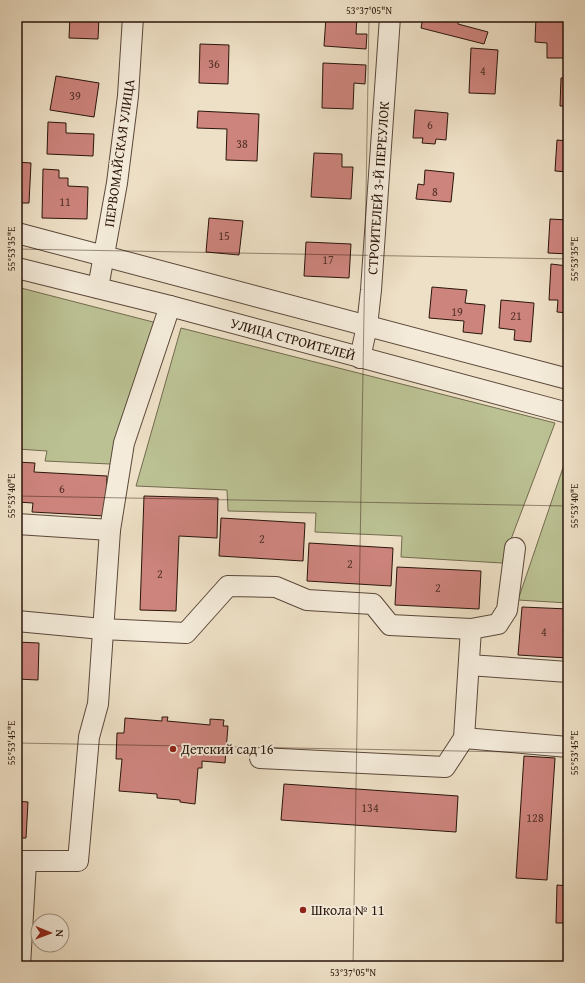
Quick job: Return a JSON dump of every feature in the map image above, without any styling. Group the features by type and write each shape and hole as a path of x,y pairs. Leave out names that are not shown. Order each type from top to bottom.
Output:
{"street":[{"name":"ПЕРВОМАЙСКАЯ УЛИЦА","path":"98,288 117,183 128,96 133,17"},
{"name":"СТРОИТЕЛЕЙ 3-Й ПЕРЕУЛОК","path":"360,358 367,326 372,274 390,17"},
{"path":"17,233 568,379"},
{"name":"УЛИЦА СТРОИТЕЛЕЙ","path":"17,268 170,306 568,413"},
{"path":"20,966 21,861 78,861 90,737 98,704 110,530 124,443 170,306"},
{"path":"17,524 110,530"},
{"path":"17,621 102,629 186,633 228,586 276,587 307,600 373,604 390,624 471,629 498,624 507,610 515,548"},
{"path":"260,758 444,767 464,738 471,629"},
{"path":"469,665 568,672"},
{"path":"464,738 568,747"}],"green space":[{"path":"17,287 157,323 110,464 45,461 47,451 17,449"},
{"path":"181,328 555,423 502,563 401,557 402,536 315,532 316,513 228,511 227,490 136,486"},
{"path":"568,453 568,603 518,600"}],"building":[{"path":"70,17 99,17 98,39 69,38"},
{"path":"326,17 357,17 356,34 367,34 366,49 324,46"},
{"path":"423,17 458,17 458,24 488,32 484,44 421,28"},
{"path":"536,17 568,17 568,58 547,58 547,43 535,42"},
{"path":"200,44 229,45 228,84 199,83"},
{"path":"471,48 498,50 495,94 469,93"},
{"path":"323,63 366,65 365,84 354,83 353,109 322,108"},
{"path":"56,76 99,83 94,117 50,110"},
{"path":"561,78 568,78 568,106 560,106"},
{"path":"415,110 448,113 446,140 436,139 435,144 422,143 423,138 413,138"},
{"path":"198,111 259,114 257,161 226,160 227,129 197,128"},
{"path":"48,122 66,123 66,133 94,134 93,156 47,154"},
{"path":"557,140 568,141 568,172 555,171"},
{"path":"314,153 342,154 342,167 353,167 351,199 311,197"},
{"path":"17,162 31,163 29,203 17,203"},
{"path":"43,169 59,170 59,178 68,178 68,186 88,187 87,219 42,218"},
{"path":"425,170 454,173 451,202 416,199 418,184 424,185"},
{"path":"209,218 243,221 239,255 206,252"},
{"path":"550,219 568,220 568,254 548,253"},
{"path":"306,242 351,244 349,278 304,276"},
{"path":"551,264 568,266 568,313 557,312 558,300 549,300"},
{"path":"432,287 467,290 465,303 485,305 482,334 463,332 464,321 429,318"},
{"path":"501,300 534,303 531,342 514,340 515,330 499,328"},
{"path":"17,462 35,463 34,472 107,476 105,516 32,512 33,503 17,502"},
{"path":"144,496 218,498 217,538 179,536 176,611 140,610"},
{"path":"221,518 305,523 303,561 219,556"},
{"path":"309,543 393,548 391,586 307,581"},
{"path":"397,567 481,571 479,609 395,605"},
{"path":"522,607 568,609 568,658 518,655"},
{"path":"17,642 39,643 38,680 17,679"},
{"path":"162,717 168,717 167,721 210,725 210,719 224,720 223,726 228,726 225,763 202,761 202,768 198,768 195,804 180,802 180,800 157,798 157,794 119,791 122,759 116,759 117,733 124,733 125,718 162,721"},
{"path":"524,756 555,758 547,880 516,878"},
{"path":"284,784 458,796 456,832 281,820"},
{"path":"17,801 28,802 26,838 17,838"},
{"path":"557,885 568,886 568,923 556,923"}],"place":[{"name":"Детский сад 16","path":"173,749"},
{"name":"Школа № 11","path":"303,910"}]}
